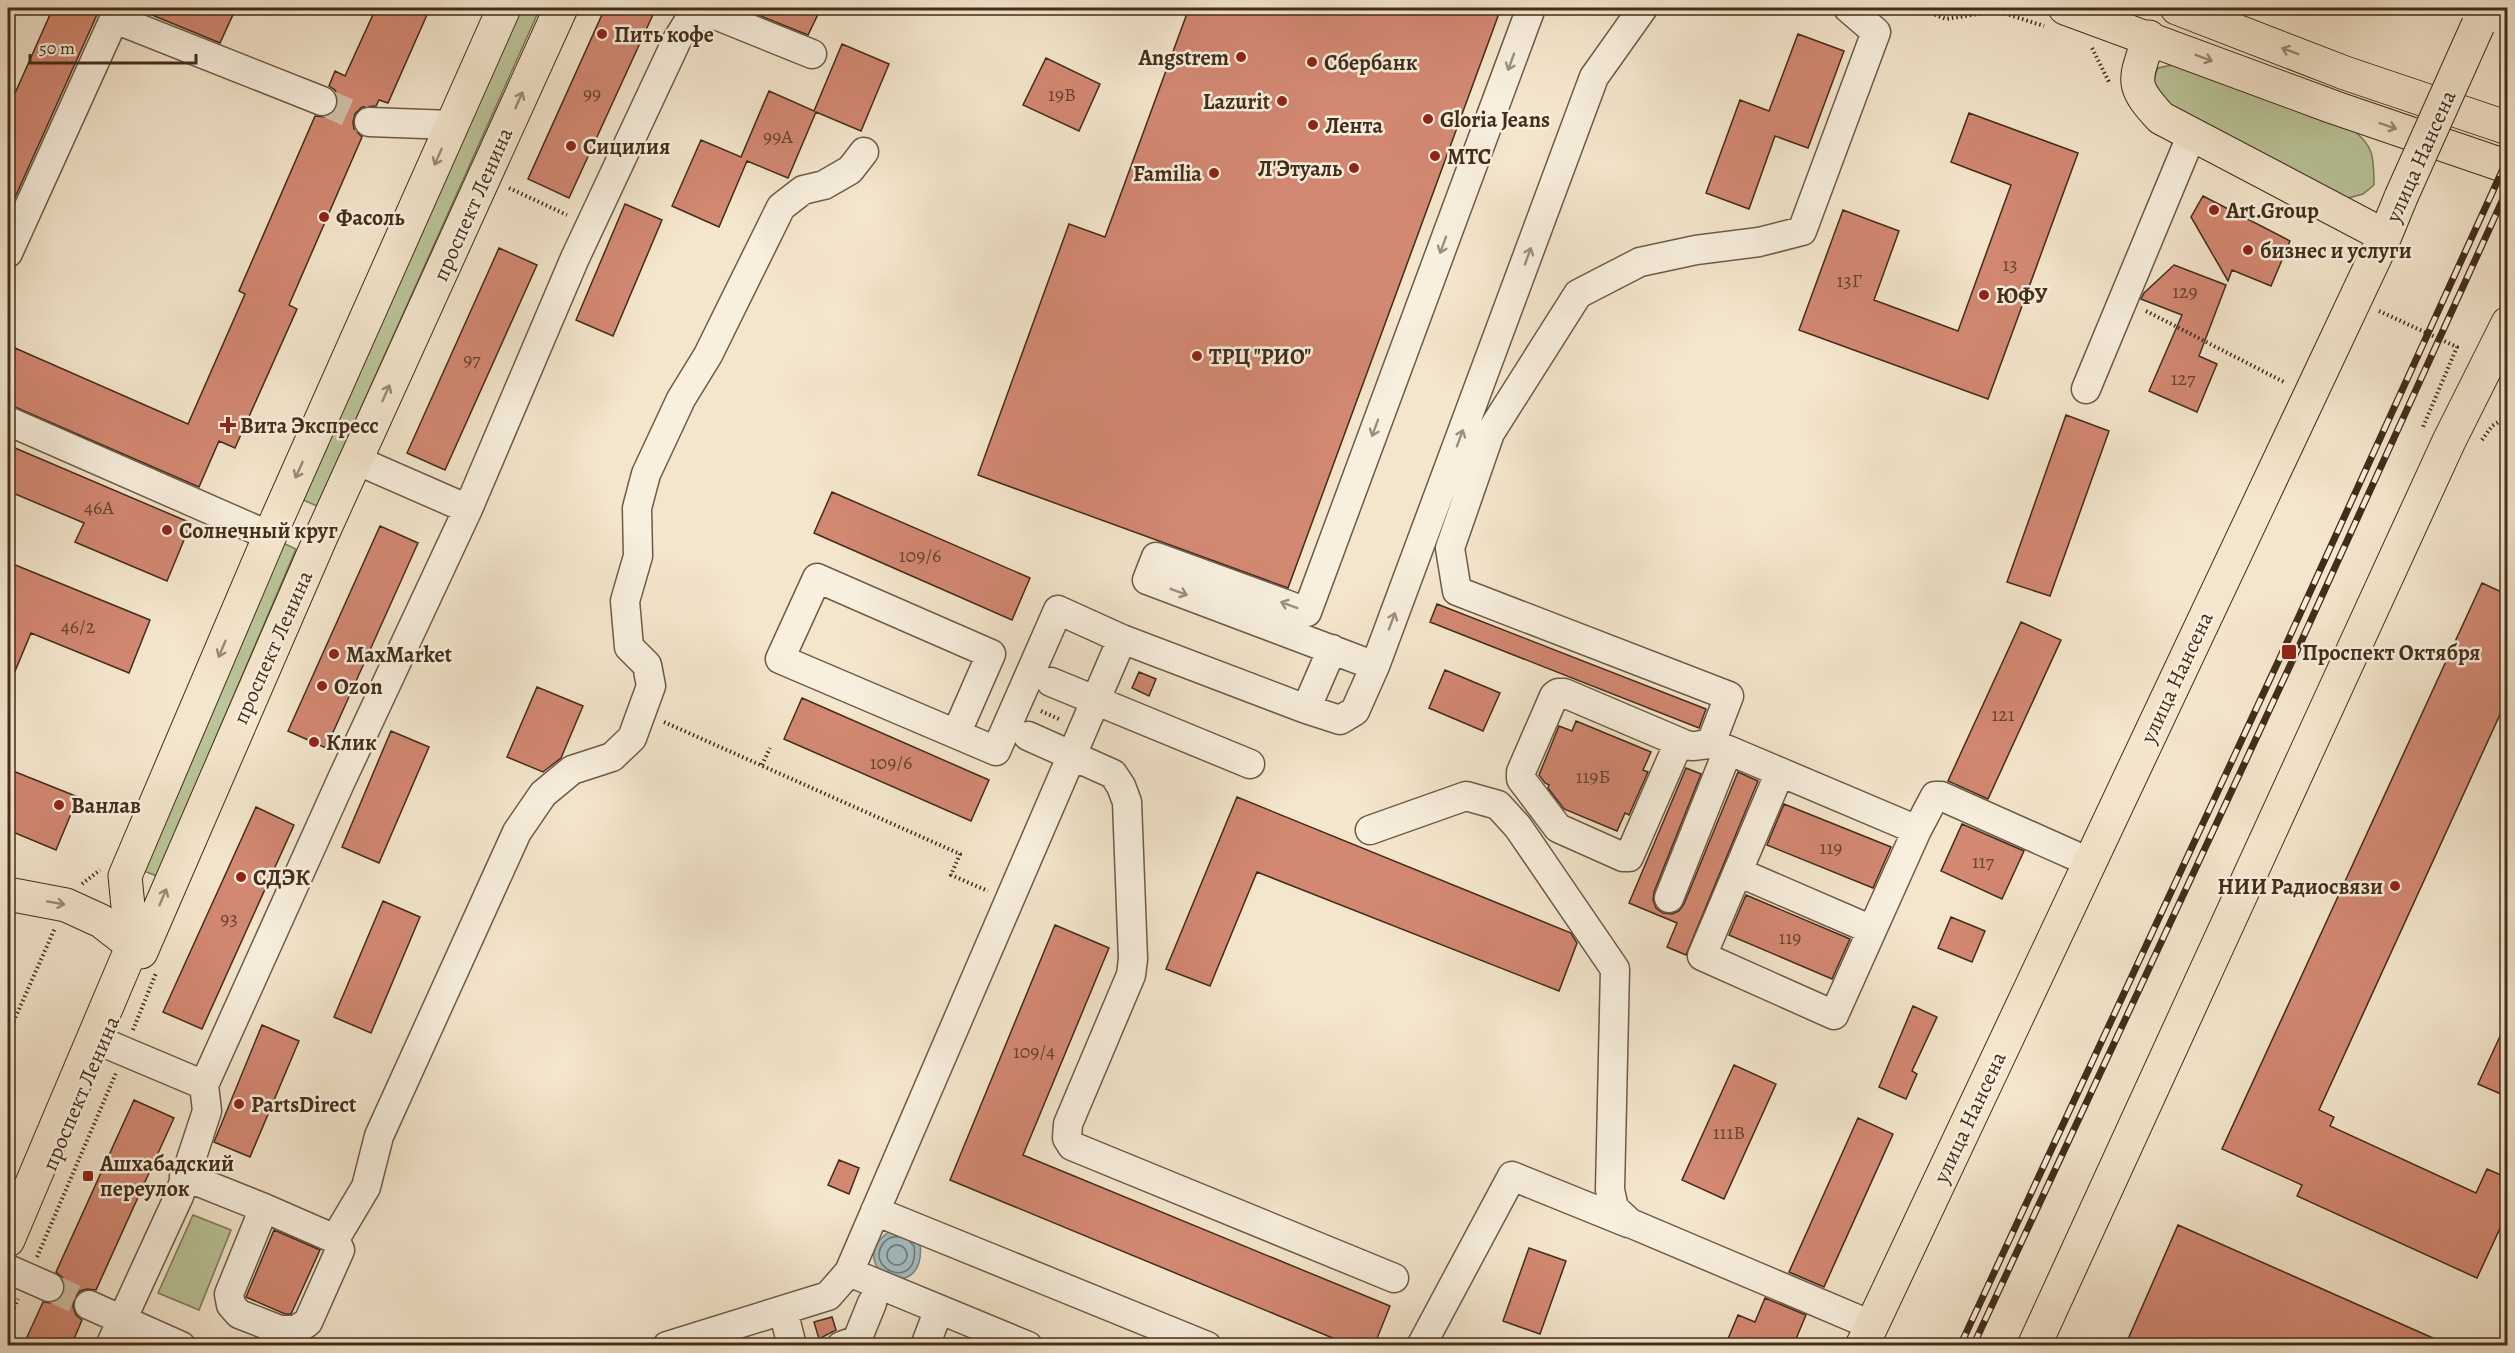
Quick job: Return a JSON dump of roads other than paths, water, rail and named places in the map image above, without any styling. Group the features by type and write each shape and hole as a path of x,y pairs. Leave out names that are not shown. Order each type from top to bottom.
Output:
{"main road":[{"name":"проспект Ленина","path":"136,949 125,876 273,527 504,8"},
{"name":"проспект Ленина","path":"136,949 561,8"},
{"path":"2177,8 2345,73 2508,128"},
{"name":"улица Нансена","path":"1867,1335 2385,236 2482,16"},
{"path":"2060,18 2149,38 2333,107 2508,167"},
{"path":"2149,38 2136,80 2142,98 2161,118 2385,236"},
{"path":"2034,1346 2449,441 2508,324"},
{"path":"2472,392 2508,363"},
{"path":"273,527 320,539"},
{"path":"8,894 66,905 101,921 136,949 8,1240"}],"street":[{"path":"1375,666 1148,580 1156,556 1307,612 1531,8"},
{"path":"956,734 991,654 817,578 780,659 996,752 1058,610 1122,639 1306,709 1340,720 1355,711 1375,666 1594,76 1643,8"},
{"path":"1669,898 1720,747 1729,696 1457,591 1450,548 1490,433 1578,294 1640,262 1696,250 1759,242 1802,231 1876,32 1848,8"},
{"path":"8,253 117,13 322,101"},
{"path":"110,1346 179,1196 207,1111 204,1085 341,781 468,509 590,225 676,40 690,19 713,14 812,54"},
{"path":"369,122 452,125"},
{"path":"2086,389 2192,134"},
{"path":"335,1239 366,1186 379,1136 517,832 543,794 557,782 572,770 612,757 632,738 651,686 647,665 629,647 625,601 638,556 637,508 646,474 681,399 708,355 781,207 803,190 824,185 850,170 864,153"},
{"path":"8,421 273,527"},
{"path":"356,460 468,509"},
{"path":"667,1346 828,1296 849,1272 1122,639"},
{"path":"1306,709 1332,649"},
{"path":"1051,682 1250,764"},
{"path":"1679,742 1629,857 1563,831 1554,825 1539,791 1523,784 1521,772 1554,696 1564,693 1679,742 1694,747 1720,747 1917,830"},
{"path":"1028,736 1113,774 1127,802 1133,959 1131,975 1068,1124 1067,1138 1072,1146 1394,1278"},
{"path":"1780,772 1702,956 1834,1015 1930,801 1935,796 1941,796 2089,862"},
{"path":"1370,830 1466,796 1498,806 1518,827 1615,969 1610,1190 1614,1208 1630,1223"},
{"path":"1738,872 1872,930"},
{"name":"проспект Ленина","path":"8,1258 102,1042 136,949"},
{"path":"102,1042 204,1085"},
{"path":"184,1176 264,1208 335,1239 340,1250 308,1323 296,1330 280,1330 239,1314 231,1305 229,1294 264,1208"},
{"path":"1421,1346 1512,1176 1630,1223 1867,1335"},
{"path":"875,1211 1207,1346"},
{"path":"8,1269 49,1287"},
{"path":"849,1272 1028,1346"},
{"path":"841,1346 857,1340 872,1303"},
{"path":"89,1305 180,1346"},
{"path":"925,1346 939,1309"},
{"path":"783,1310 792,1346"}],"water":[{"path":"891,1230 920,1242 919,1263 911,1275 900,1279 888,1276 879,1269 874,1258 877,1244"}],"tunnel":[{"path":"322,101 369,122"},
{"path":"49,1287 89,1305"}],"railway":[{"path":"1960,1346 2284,649 2508,158"},
{"path":"1973,1346 2295,655 2508,188"}],"place":[{"name":"Пить кофе","path":"602,34"},
{"name":"Angstrem","path":"1241,57"},
{"name":"Сбербанк","path":"1312,62"},
{"name":"Lazurit","path":"1282,101"},
{"name":"Gloria Jeans","path":"1428,119"},
{"name":"Лента","path":"1313,125"},
{"name":"Сицилия","path":"571,146"},
{"name":"МТС","path":"1435,156"},
{"name":"Л'Этуаль","path":"1354,168"},
{"name":"Familia","path":"1214,173"},
{"name":"Art.Group","path":"2214,210"},
{"name":"Фасоль","path":"324,217"},
{"name":"бизнес и услуги","path":"2248,250"},
{"name":"ЮФУ","path":"1984,295"},
{"name":"ТРЦ \"РИО\"","path":"1197,356"},
{"name":"Вита Экспресс","path":"228,425"},
{"name":"Солнечный круг","path":"167,530"},
{"name":"Проспект Октября","path":"2289,652"},
{"name":"MaxMarket","path":"334,654"},
{"name":"Ozon","path":"322,686"},
{"name":"Клик","path":"314,742"},
{"name":"Ванлав","path":"59,805"},
{"name":"СДЭК","path":"241,877"},
{"name":"НИИ Радиосвязи","path":"2395,886"},
{"name":"PartsDirect","path":"239,1104"},
{"name":"Ашхабадский переулок","path":"88,1176"}]}
